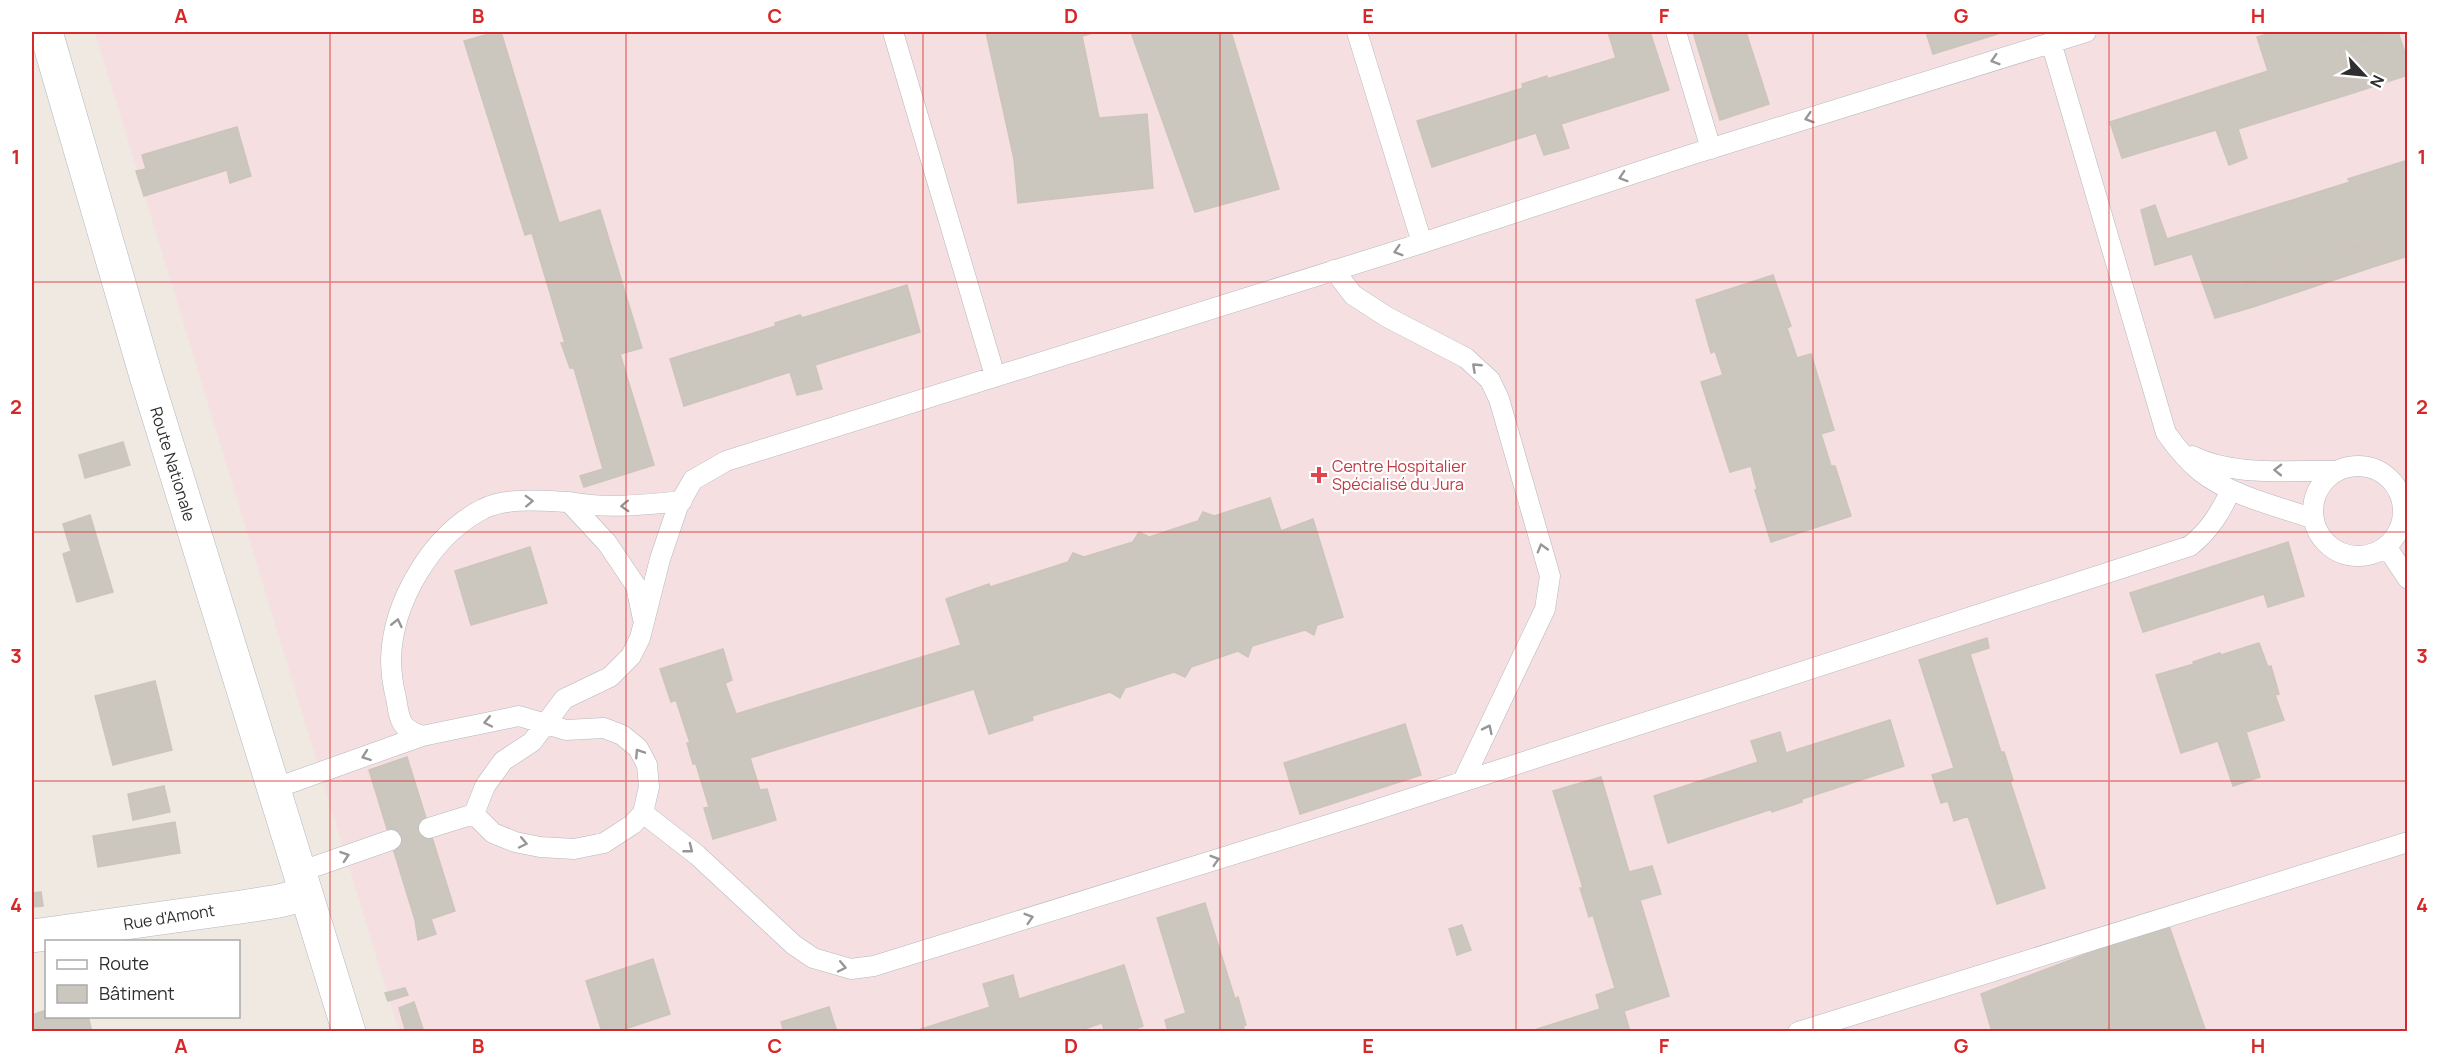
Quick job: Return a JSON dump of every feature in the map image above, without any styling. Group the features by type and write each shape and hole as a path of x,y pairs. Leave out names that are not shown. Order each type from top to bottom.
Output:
{"main road":[{"name":"Route Nationale","path":"46,32 146,376 349,1032"},
{"name":"Rue d'Amont","path":"32,936 279,901 303,883"}],"lane":[{"path":"893,32 995,376"},
{"path":"1357,32 1422,243"},
{"path":"1676,32 1711,149"},
{"path":"474,814 485,786 503,761 532,742 564,699 610,677 635,647 640,638 660,559 682,501 693,480 726,461 2086,32"},
{"path":"2051,42 2166,433 2201,472 2231,490 2314,519"},
{"path":"1334,270 1353,295 1387,317 1466,358 1490,380 1499,399 1550,576 1545,609 1463,781"},
{"path":"2179,450 2208,464 2247,470 2337,471"},
{"path":"2350,466 2376,469 2388,477 2397,489 2403,504 2402,520 2396,534 2386,546 2372,554 2357,556 2342,554 2319,534 2314,519 2313,505 2317,491 2337,471 2350,466"},
{"path":"643,813 697,855 794,945 813,958 851,969 874,966 1463,781 2190,546 2206,533 2218,517 2231,490"},
{"path":"422,736 410,732 401,723 391,658 397,618 425,559 455,526 486,507 527,500 625,507 682,501"},
{"path":"569,502 607,543 636,586 644,623"},
{"path":"2386,546 2408,579"},
{"path":"273,789 422,736 519,716 566,729 604,728 622,735 638,748 647,765 649,787 643,813 633,824 604,843 574,849 540,847 515,842 493,833 474,814"},
{"path":"429,828 474,814"},
{"path":"303,883 391,840"},
{"path":"1798,1032 2408,842"}],"shaded area":[{"name":"Centre Hospitalier Spécialisé du Jura","path":"95,32 2407,32 2407,1031 399,1031"}],"building":[{"path":"501,32 559,223 600,210 642,348 620,354 654,465 584,487 580,476 603,469 574,368 570,368 561,343 565,343 532,233 525,235 464,41"},
{"path":"986,32 1097,32 1082,36 1099,118 1147,114 1153,188 1018,203 1014,159"},
{"path":"1131,32 1231,32 1279,189 1195,212"},
{"path":"1608,32 1650,32 1669,90 1561,124 1569,148 1544,155 1536,133 1432,167 1417,121 1523,88 1522,84 1547,76 1547,79 1616,58"},
{"path":"1677,32 1693,32 1679,37"},
{"path":"1693,32 1746,32 1769,104 1720,120"},
{"path":"1926,32 2004,32 1933,54"},
{"path":"2275,32 2390,32 2339,49 2353,93 2238,129 2247,158 2229,165 2216,130 2122,158 2110,122 2268,71 2257,37"},
{"path":"2390,32 2398,32 2408,62 2408,75 2353,93 2339,49"},
{"path":"237,127 251,176 230,183 227,170 144,196 136,171 146,169 142,155"},
{"path":"2408,160 2408,256 2376,266 2368,243 2245,282 2253,307 2215,318 2192,254 2155,265 2141,210 2155,205 2167,239 2350,182 2348,179"},
{"path":"2368,243 2376,266 2253,307 2245,282"},
{"path":"1773,275 1791,326 1787,328 1797,358 1811,354 1834,430 1821,434 1831,466 1835,466 1851,516 1771,542 1755,490 1757,489 1751,466 1730,472 1701,382 1723,375 1715,351 1711,353 1696,300"},
{"path":"907,285 920,332 815,365 822,389 797,395 790,372 684,406 670,359 776,326 775,323 800,315 802,318"},
{"path":"123,442 130,465 85,478 79,455"},
{"path":"1270,498 1281,531 1313,519 1343,617 1317,625 1314,635 1305,630 1252,646 1248,657 1238,651 1191,667 1185,677 1174,672 1125,688 1120,698 1110,692 1032,716 1033,720 989,734 974,689 750,758 760,790 767,789 776,820 713,839 704,808 709,807 696,764 693,764 687,743 690,743 676,700 671,702 660,669 723,649 732,680 725,683 736,714 961,645 946,599 989,584 990,587 1068,562 1073,553 1084,557 1133,542 1139,532 1149,537 1198,521 1203,512 1214,516"},
{"path":"90,515 113,592 77,602 63,554 71,551 63,524"},
{"path":"2288,542 2304,596 2268,607 2264,594 2143,632 2130,593"},
{"path":"530,547 547,603 471,625 455,571"},
{"path":"1987,638 1989,648 1970,654 2001,752 2004,752 2013,780 2010,781 2045,888 1997,904 1968,816 1954,821 1948,801 1941,803 1932,775 1954,768 1919,660"},
{"path":"2259,643 2268,667 2271,666 2279,694 2275,695 2284,720 2246,732 2260,777 2233,786 2218,741 2181,753 2156,675 2194,664 2193,662 2220,653 2221,655"},
{"path":"155,681 172,750 113,765 95,696"},
{"path":"1890,720 1904,766 1802,799 1802,802 1772,812 1772,809 1668,843 1654,796 1758,762 1751,741 1780,732 1786,753"},
{"path":"1405,724 1421,775 1300,814 1284,763"},
{"path":"407,757 455,911 431,919 436,934 418,940 415,920 369,770"},
{"path":"1601,777 1629,872 1652,866 1661,894 1640,900 1669,996 1624,1011 1630,1032 1528,1032 1600,1009 1596,995 1615,988 1593,915 1589,917 1580,888 1583,888 1553,791"},
{"path":"164,786 170,812 133,820 128,794"},
{"path":"175,822 180,853 98,867 93,836"},
{"path":"41,892 43,906 32,907 32,893"},
{"path":"1205,903 1235,999 1238,997 1246,1025 1243,1026 1245,1032 1168,1032 1165,1020 1186,1013 1157,918"},
{"path":"2168,923 2206,1032 1992,1032 1981,994"},
{"path":"1462,925 1471,950 1457,955 1449,929"},
{"path":"653,959 670,1014 616,1032 602,1032 586,981"},
{"path":"1124,965 1143,1026 1126,1032 1105,1032 1102,1023 1075,1032 912,1032 990,1007 983,984 1013,975 1019,999"},
{"path":"405,988 408,995 388,1001 385,993"},
{"path":"414,1002 424,1032 406,1032 399,1008"},
{"path":"829,1007 837,1032 784,1032 781,1022"},
{"path":"45,1010 45,1018 88,1018 92,1032 32,1032 32,1015"}],"place":[{"name":"Centre Hospitalier Spécialisé du Jura","path":"1319,475"}]}
